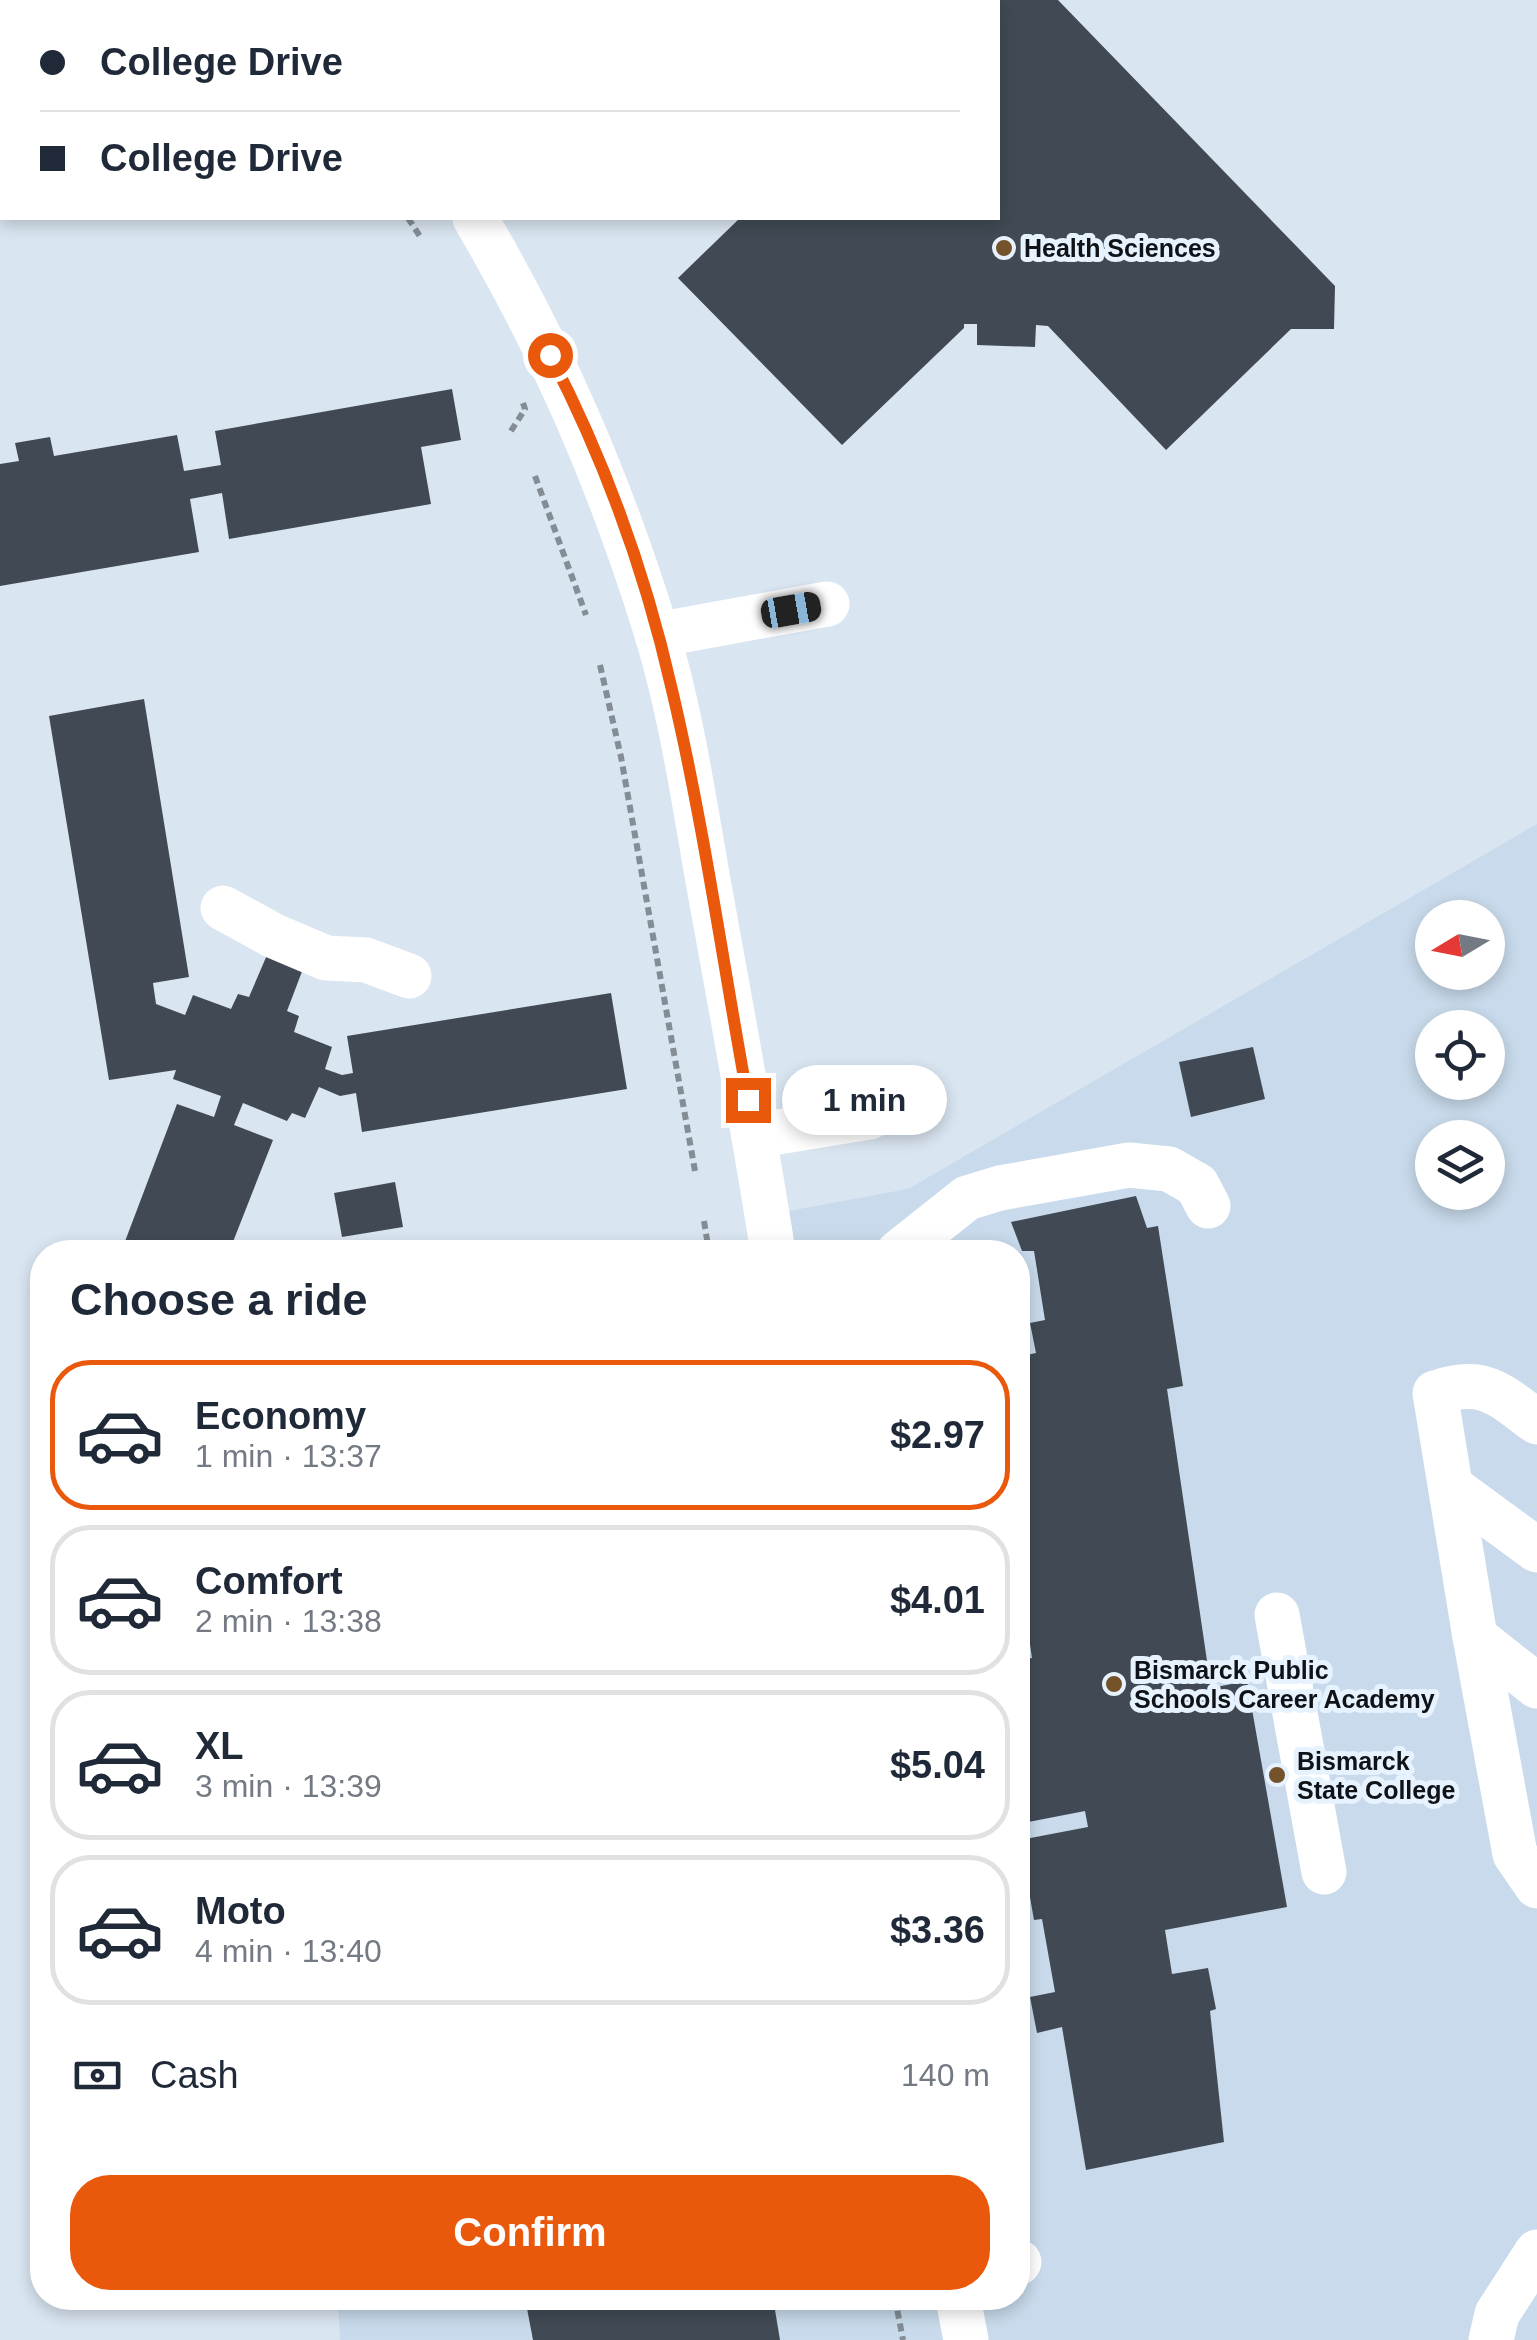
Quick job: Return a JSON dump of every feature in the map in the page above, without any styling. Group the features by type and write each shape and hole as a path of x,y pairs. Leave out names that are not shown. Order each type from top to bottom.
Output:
{"street":[{"path":"477,220 524,303 575,407 630,546 658,634 682,740 772,1240"},
{"path":"658,634 827,604"},
{"path":"223,908 326,958 366,960 409,976"},
{"path":"754,1136 870,1116 916,1097"},
{"path":"914,1240 967,1198 1130,1164 1169,1169 1185,1177 1197,1186 1208,1206"},
{"path":"1537,1422 1495,1390 1461,1384 1436,1392 1515,1854 1537,1886"},
{"path":"1451,1487 1537,1550"},
{"path":"1276,1614 1324,1872"},
{"path":"1475,1636 1537,1686"},
{"path":"1491,2340 1496,2314 1537,2252"},
{"path":"960,2310 966,2340"}],"path":[{"path":"409,220 421,238"},
{"path":"511,431 526,409 518,392"},
{"path":"535,476 586,615"},
{"path":"600,665 621,756 695,1171"},
{"path":"704,1221 707,1240"},
{"path":"898,2310 903,2340"}],"shaded area":[{"name":"Bismarck State College","path":"1537,824 1537,2340 340,2340 339,2310 1030,2310 1030,1240 771,1240 767,1215 908,1189"}],"building":[{"name":"Health Sciences","path":"1000,0 1058,0 1335,286 1334,329 1291,329 1166,450 1048,326 1036,325 1035,347 977,345 977,324 964,324 842,445 678,278 738,220 1000,220"},
{"path":"452,389 461,440 421,447 431,504 229,539 222,493 190,499 199,552 0,586 0,464 19,461 15,443 50,437 54,456 177,435 184,471 221,465 215,431"},
{"path":"144,699 189,977 153,983 156,1004 185,1015 193,995 231,1009 238,994 249,997 270,948 306,961 287,1011 299,1016 294,1032 332,1047 325,1069 342,1075 353,1073 347,1036 611,993 627,1089 362,1132 356,1093 340,1096 319,1087 305,1118 292,1113 287,1121 243,1103 234,1125 273,1140 234,1240 126,1240 177,1104 214,1117 221,1096 173,1079 176,1070 109,1080 49,716"},
{"path":"1253,1047 1265,1099 1191,1117 1179,1062"},
{"path":"395,1182 403,1227 342,1237 334,1193"},
{"name":"Bismarck Public Schools Career Academy","path":"1136,1196 1147,1228 1158,1226 1183,1386 1167,1389 1211,1688 1247,1681 1287,1907 1165,1930 1172,1974 1208,1968 1216,2009 1210,2011 1224,2142 1086,2170 1062,2027 1037,2033 1030,1997 1055,1992 1042,1919 1034,1920 1030,1897 1030,1838 1088,1827 1085,1811 1030,1822 1030,1354 1036,1353 1030,1323 1045,1320 1034,1251 1030,1251 1030,1240 1018,1240 1011,1222"},
{"path":"527,2310 775,2310 780,2340 533,2340"}],"place":[{"name":"Health Sciences","path":"1004,248"},
{"name":"Bismarck Public Schools Career Academy","path":"1114,1684"},
{"name":"Bismarck State College","path":"1277,1775"}],"route":[{"path":"550,355 601,470 658,634 682,740 748,1100"}]}
